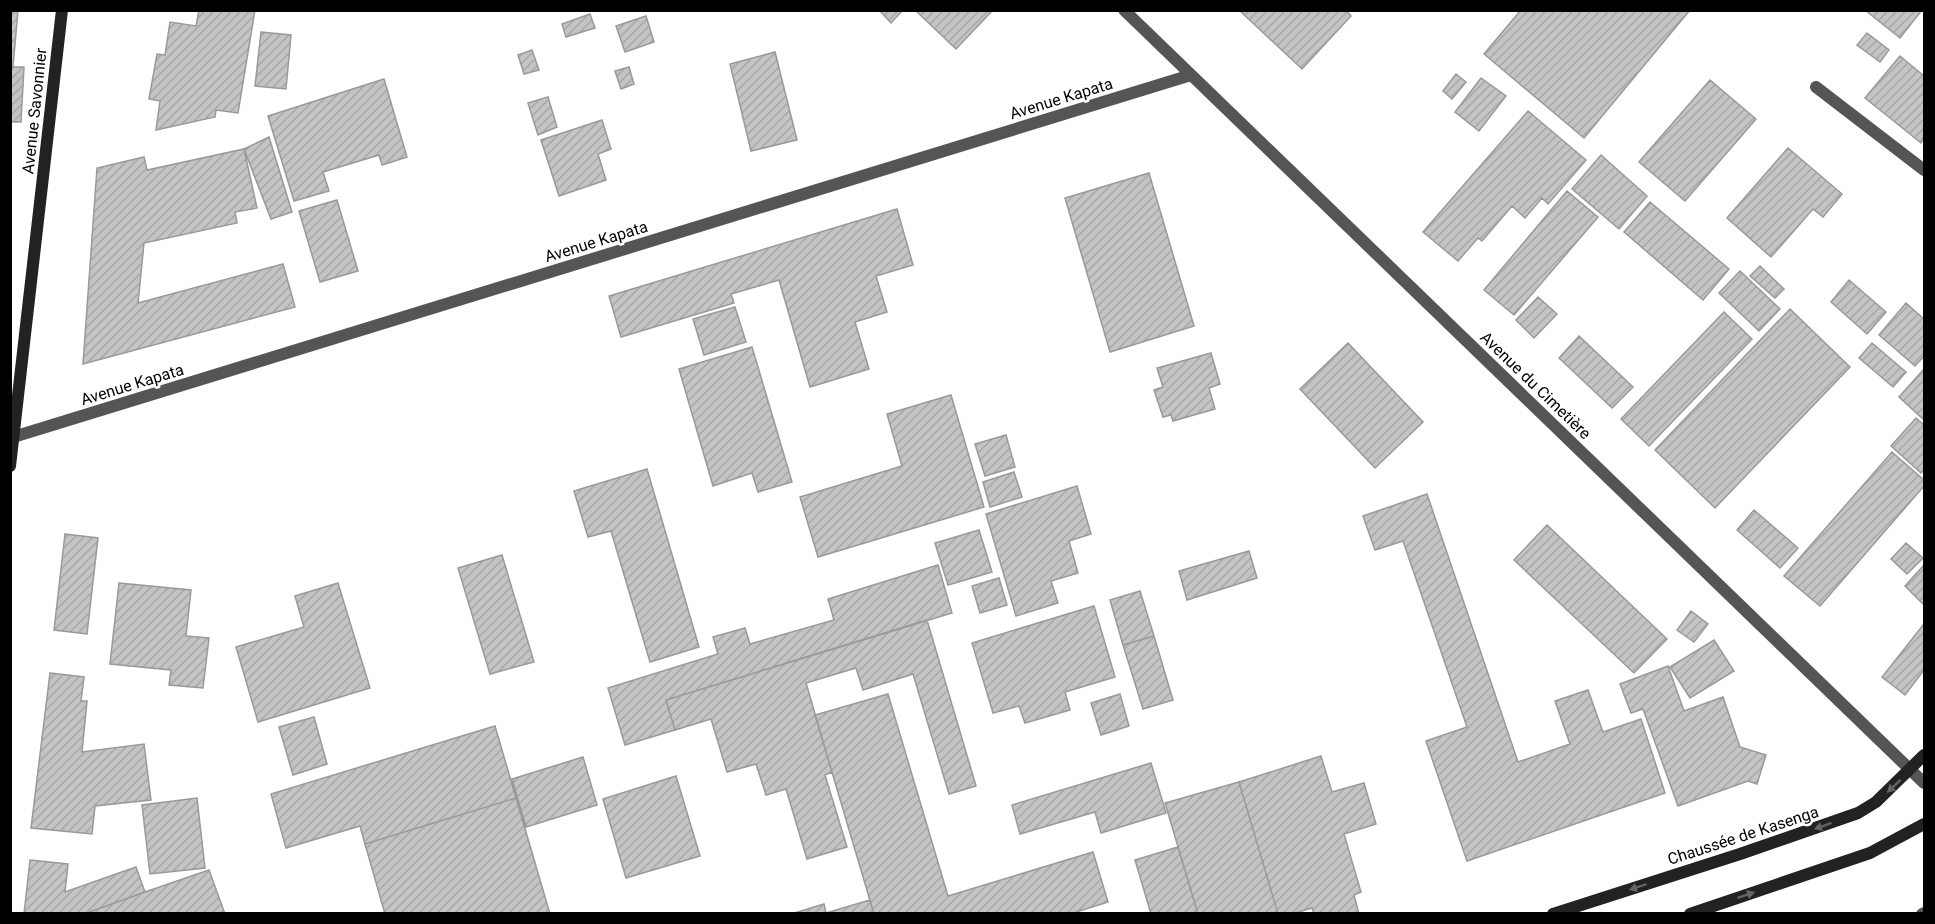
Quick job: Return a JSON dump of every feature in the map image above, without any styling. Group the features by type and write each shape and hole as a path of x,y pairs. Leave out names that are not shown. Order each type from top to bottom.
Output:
{"main road":[{"name":"Avenue Savonnier","path":"10,466 62,10"},
{"name":"Chaussée de Kasenga","path":"1553,914 1751,851 1858,813 1876,802 1924,755"},
{"path":"1690,914 1870,853 1924,824"}],"street":[{"name":"Avenue du Cimetière","path":"1129,12 1191,75 1924,783"},
{"name":"Avenue Kapata","path":"12,438 1191,75"},
{"path":"1816,87 1924,171"}],"building":[{"path":"10,10 18,10 13,67 10,67"},
{"path":"199,10 255,10 238,113 216,110 215,117 156,130 160,101 149,99 157,54 165,55 170,22 196,26"},
{"path":"879,10 903,10 891,23"},
{"path":"915,10 993,10 956,49"},
{"path":"1239,10 1346,10 1351,16 1302,69"},
{"path":"1521,10 1690,10 1584,138 1484,54"},
{"path":"1865,10 1922,10 1900,38"},
{"path":"590,14 595,28 566,37 562,24"},
{"path":"646,16 654,42 625,52 616,26"},
{"path":"261,32 291,35 286,89 255,86"},
{"path":"1867,33 1889,50 1880,62 1857,45"},
{"path":"532,50 539,70 524,74 518,55"},
{"path":"775,52 797,140 751,151 730,64"},
{"path":"1900,56 1924,76 1924,138 1921,143 1865,98"},
{"path":"10,67 24,67 21,122 10,122"},
{"path":"629,67 634,84 621,89 615,71"},
{"path":"1456,74 1466,82 1452,99 1443,91"},
{"path":"1481,78 1506,96 1479,131 1455,112"},
{"path":"384,79 407,157 382,165 379,155 323,172 329,191 294,201 268,116"},
{"path":"1710,80 1756,119 1685,201 1639,162"},
{"path":"548,97 557,127 538,135 528,103"},
{"path":"1528,111 1586,160 1548,204 1542,198 1525,218 1512,206 1482,241 1478,238 1458,261 1423,232"},
{"path":"602,120 611,149 598,154 606,180 559,196 541,140"},
{"path":"269,137 292,212 271,219 244,149"},
{"path":"1788,148 1842,194 1823,217 1813,209 1771,257 1727,218"},
{"path":"244,149 257,208 235,212 237,223 144,243 138,303 283,264 295,307 83,364 97,168 144,157 147,170"},
{"path":"1601,155 1647,196 1619,229 1572,189"},
{"path":"1149,173 1194,326 1110,352 1065,198"},
{"path":"1567,191 1598,217 1514,315 1484,290"},
{"path":"337,200 358,271 320,282 299,211"},
{"path":"1650,202 1729,269 1703,300 1624,232"},
{"path":"897,209 913,265 876,276 887,312 855,322 869,369 810,387 779,280 731,294 734,303 621,337 609,296"},
{"path":"1760,266 1784,289 1775,298 1750,276"},
{"path":"1740,271 1780,309 1759,331 1719,293"},
{"path":"1849,280 1886,312 1867,334 1831,302"},
{"path":"1538,297 1557,314 1534,338 1516,320"},
{"path":"1906,303 1924,319 1924,356 1915,366 1879,335"},
{"path":"735,307 746,342 704,355 693,319"},
{"path":"1790,309 1850,367 1715,508 1655,450"},
{"path":"1724,312 1752,339 1649,446 1621,419"},
{"path":"1579,336 1633,387 1612,408 1559,358"},
{"path":"1348,343 1423,422 1375,468 1300,389"},
{"path":"1872,343 1906,372 1893,387 1859,358"},
{"path":"752,347 792,482 758,492 752,473 713,486 679,369"},
{"path":"1211,353 1220,384 1209,388 1215,409 1173,421 1171,415 1163,417 1154,390 1163,387 1157,368"},
{"path":"1924,369 1924,420 1899,397"},
{"path":"951,395 984,507 818,557 800,497 902,466 887,414"},
{"path":"1916,418 1924,425 1924,470 1921,473 1891,446"},
{"path":"1006,435 1015,467 985,476 975,444"},
{"path":"1892,452 1924,480 1924,486 1820,606 1784,576"},
{"path":"647,469 699,647 650,662 611,531 588,537 574,491"},
{"path":"1014,472 1022,497 990,507 983,482"},
{"path":"1077,486 1091,534 1069,541 1078,573 1051,581 1058,603 1016,616 986,514"},
{"path":"1427,494 1518,762 1570,744 1555,701 1588,690 1603,732 1641,719 1665,793 1467,861 1426,741 1467,727 1403,541 1375,550 1363,516"},
{"path":"1754,510 1798,548 1780,568 1737,530"},
{"path":"1547,525 1667,639 1634,673 1514,560"},
{"path":"979,530 992,572 948,585 935,543"},
{"path":"65,534 98,538 87,634 54,630"},
{"path":"1906,543 1923,558 1907,574 1891,559"},
{"path":"1249,551 1257,578 1187,600 1179,571"},
{"path":"502,555 534,662 490,674 458,568"},
{"path":"938,565 952,613 666,700 675,730 625,745 608,688 718,654 713,637 745,628 750,644 834,620 828,599"},
{"path":"1924,565 1924,605 1905,586"},
{"path":"999,578 1007,605 980,613 972,586"},
{"path":"119,583 191,590 186,636 209,638 203,688 169,685 171,670 110,664"},
{"path":"338,583 370,688 258,722 236,647 304,627 295,596"},
{"path":"1140,591 1154,636 1123,645 1110,600"},
{"path":"1094,606 1115,677 1065,692 1070,710 1025,723 1019,706 993,713 972,643"},
{"path":"1691,611 1708,624 1694,642 1677,630"},
{"path":"927,620 976,786 949,794 913,674 863,690 856,668 806,683 832,772 825,775 847,847 807,859 786,789 766,795 756,764 727,772 711,719 675,730 666,700"},
{"path":"1924,624 1924,670 1905,695 1882,677"},
{"path":"1154,636 1173,700 1143,709 1123,645"},
{"path":"1714,640 1734,671 1690,698 1670,667"},
{"path":"1668,666 1684,711 1723,697 1740,747 1766,755 1757,784 1748,781 1678,806 1643,709 1631,713 1620,684"},
{"path":"50,673 84,677 81,701 87,701 82,752 144,744 151,800 95,806 92,834 31,828"},
{"path":"888,694 948,896 1093,852 1108,902 1070,914 874,914 815,715"},
{"path":"1120,694 1129,726 1101,735 1091,703"},
{"path":"314,717 327,764 293,775 279,727"},
{"path":"495,726 516,798 365,844 360,826 286,848 271,794"},
{"path":"1321,756 1332,792 1364,783 1376,824 1344,834 1361,892 1354,895 1359,914 1314,914 1312,908 1292,914 1278,914 1239,782"},
{"path":"583,757 597,805 526,827 512,779"},
{"path":"1151,763 1166,813 1101,833 1095,812 1020,834 1012,805"},
{"path":"676,776 700,856 626,878 603,799"},
{"path":"1239,782 1278,914 1198,914 1165,803"},
{"path":"197,798 205,868 150,874 142,805"},
{"path":"516,798 550,914 385,914 365,844"},
{"path":"1178,847 1198,914 1151,914 1135,860"},
{"path":"30,860 68,864 65,892 136,867 145,892 84,914 24,914"},
{"path":"209,870 225,914 84,914 145,892"},
{"path":"870,900 874,914 791,914 824,904 826,913"}]}
